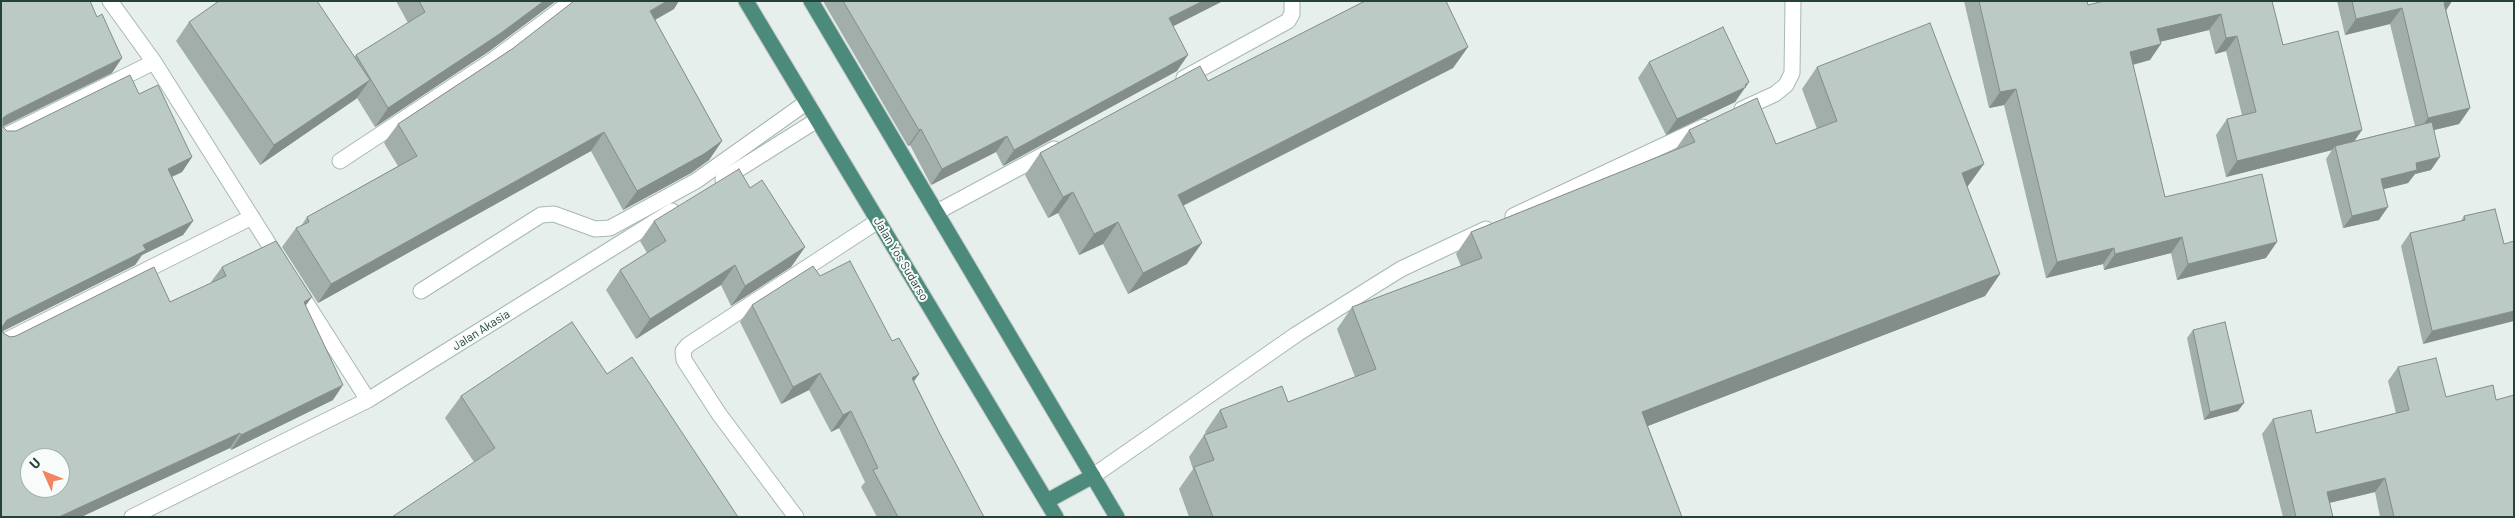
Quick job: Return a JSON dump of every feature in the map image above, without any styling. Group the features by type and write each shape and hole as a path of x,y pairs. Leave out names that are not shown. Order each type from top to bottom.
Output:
{"highway":[{"name":"Jalan Yos Sudarso","path":"746,1 1056,517"},
{"path":"811,1 1117,517"},
{"path":"1047,501 1093,476"}],"street":[{"path":"110,1 154,62 368,400"},
{"path":"340,161 493,60 572,1"},
{"path":"1175,83 1288,22 1292,14 1292,1"},
{"path":"1732,114 1775,94 1786,85 1792,73 1793,1"},
{"path":"1,138 154,62"},
{"path":"421,291 541,215 554,214 595,229 610,228 696,182 807,102"},
{"name":"Jalan Akasia","path":"132,517 368,400 817,120"},
{"path":"1093,476 1297,334 1401,269 1714,122"},
{"path":"937,212 1071,140"},
{"path":"1,343 252,217"},
{"path":"796,517 719,414 684,360 683,351 688,345 878,221"}],"building":[{"path":"1,1 90,1 97,17 102,14 122,58 7,115 3,118 3,127 7,131 16,131 130,75 139,94 158,85 192,157 168,169 193,221 143,245 146,250 7,320 2,327 3,333 10,337 16,336 154,267 170,302 226,276 222,267 276,241 312,297 304,302 343,385 241,435 240,433 59,517 1,517"},
{"path":"219,1 317,1 370,80 274,145 189,22"},
{"path":"419,1 544,1 501,33 388,108 356,55 425,12"},
{"path":"574,1 667,1 650,11 722,141 704,154 637,191 604,132 331,284 296,228 309,222 307,217 417,156 398,124 512,49"},
{"path":"843,1 1203,1 1169,18 1188,55 1014,150 1007,136 942,169 921,129 919,130"},
{"path":"1365,1 1446,1 1468,47 1178,195 1202,243 1143,273 1118,222 1094,234 1073,192 1063,197 1040,153 1200,66 1208,81"},
{"path":"1979,1 2087,1 2088,5 2104,1 2272,1 2283,45 2338,31 2362,130 2237,161 2227,119 2256,112 2237,36 2226,38 2221,14 2157,29 2161,44 2130,52 2165,197 2262,174 2277,242 2188,264 2182,237 2115,254 2114,248 2057,262 2016,89 2000,92"},
{"path":"2352,1 2451,1 2444,3 2470,108 2428,118 2402,8 2356,19"},
{"path":"1930,23 1984,164 1962,173 2000,274 1642,412 1682,517 1213,517 1194,467 1214,460 1204,435 1227,427 1220,410 1282,386 1288,402 1376,369 1352,307 1482,258 1471,232 1695,142 1689,130 1757,98 1776,144 1837,121 1817,67"},
{"path":"1723,27 1749,82 1745,85 1746,87 1677,119 1649,62"},
{"path":"2432,122 2440,157 2416,163 2417,170 2381,179 2388,207 2352,216 2335,146"},
{"path":"739,169 750,188 762,180 805,247 745,286 735,265 650,319 620,270 666,241 654,221"},
{"path":"2495,209 2504,244 2514,241 2514,311 2432,331 2410,233 2465,220 2464,216"},
{"path":"850,261 892,341 899,338 919,374 912,378 984,517 898,517 873,470 878,468 851,411 843,415 820,373 793,387 752,305 813,266 820,276"},
{"path":"572,322 607,374 632,357 738,517 392,517 495,448 461,396"},
{"path":"2225,322 2244,403 2210,412 2193,330"},
{"path":"2436,358 2446,397 2493,385 2496,400 2514,395 2514,517 2394,517 2385,478 2327,492 2333,517 2296,517 2273,419 2311,410 2316,433 2409,410 2398,367"}]}
